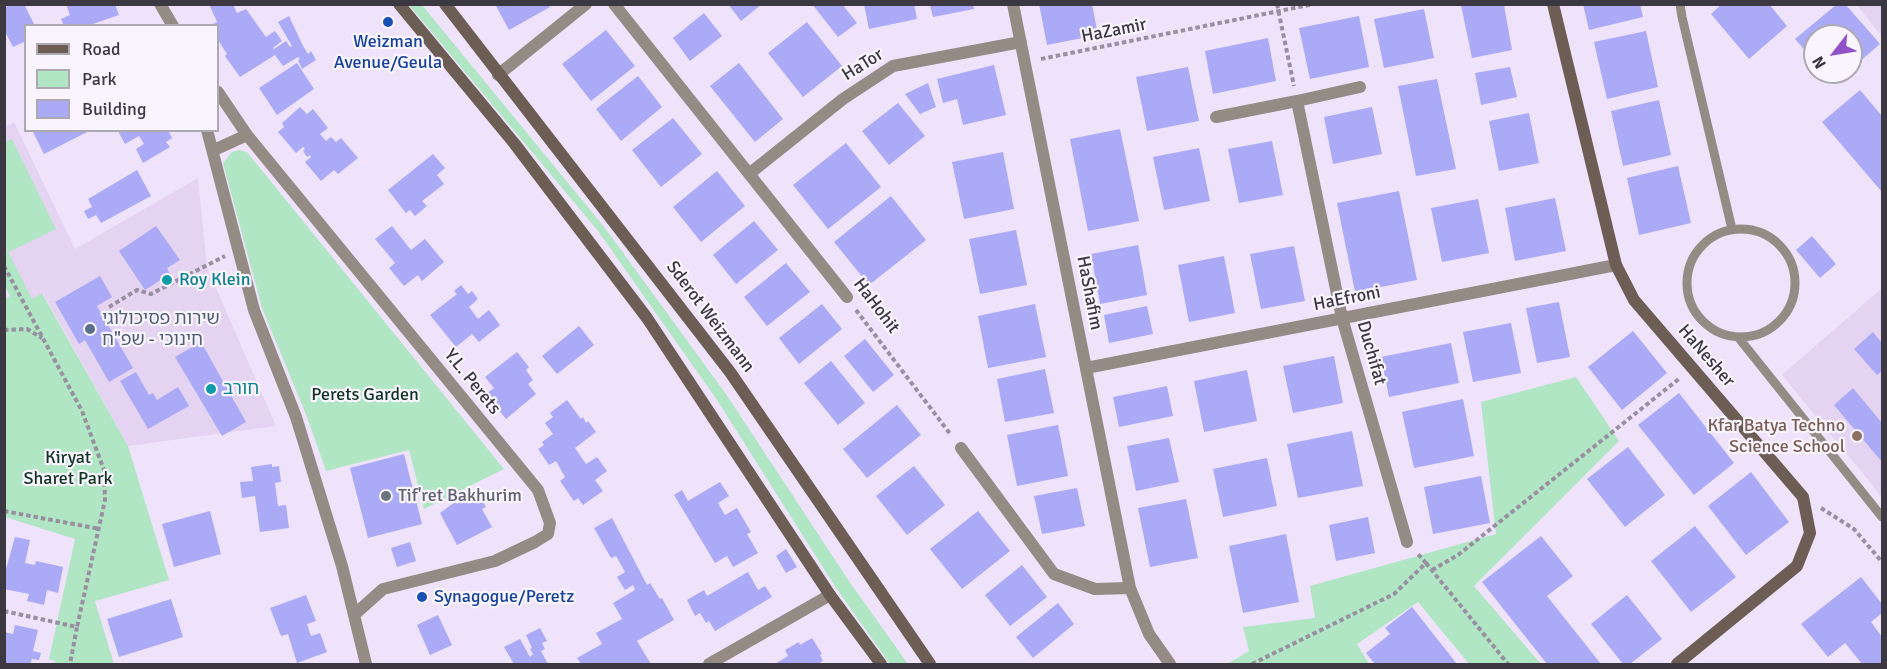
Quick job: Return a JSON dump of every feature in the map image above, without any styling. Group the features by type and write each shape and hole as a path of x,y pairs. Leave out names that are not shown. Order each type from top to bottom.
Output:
{"street":[{"path":"399,4 514,143 647,318 830,595 881,664"},
{"name":"Sderot Weizmann","path":"445,4 730,372 930,664"},
{"path":"498,75 571,9 586,4"},
{"name":"HaHohit","path":"614,4 847,297"},
{"name":"HaShafim","path":"1013,4 1130,588 1149,634 1170,664"},
{"name":"HaNesher","path":"1552,4 1616,265 1634,300 1803,497 1810,533 1797,566 1677,664"},
{"path":"162,6 172,24"},
{"name":"HaTor","path":"749,174 843,99 893,66 1021,42"},
{"path":"1216,117 1360,87"},
{"name":"Y.L. Perets","path":"219,93 247,135 538,490 550,523 548,534 495,561 383,589 354,615"},
{"name":"Duchifat","path":"1297,101 1342,318 1407,542"},
{"path":"208,132 254,310 296,417 342,566 366,664"},
{"path":"214,150 247,135"},
{"name":"HaEfroni","path":"1086,368 1616,265"},
{"path":"961,448 1054,573 1095,589 1130,588"},
{"path":"708,664 830,595"}],"lane":[{"path":"1680,4 1732,229"},
{"path":"1732,229 1750,229 1767,235 1781,246 1791,262 1795,280 1793,298 1779,321 1756,335 1738,337 1720,333 1706,324 1694,311 1688,294 1686,277 1691,260 1701,245 1715,234 1732,229"},
{"path":"1738,337 1882,517"}],"path":[{"path":"1277,4 1297,101"},
{"name":"HaZamir","path":"1024,62 1314,4"},
{"path":"109,307 137,290 151,294 239,249"},
{"path":"4,266 82,411 104,470 105,500 100,529 70,664"},
{"name":"HaHohit","path":"847,297 961,448"},
{"path":"4,330 27,329 42,338"},
{"path":"1432,570 1458,555 1693,368"},
{"path":"1803,497 1854,528 1882,562"},
{"path":"4,511 100,529"},
{"path":"1407,542 1508,664"},
{"path":"1252,664 1395,594 1426,563"},
{"path":"4,611 77,627"}],"shaded area":[{"path":"1857,5 1882,5 1882,37"},
{"path":"14,122 75,249 198,178 207,267 276,426 128,446 43,293 32,299 5,245 5,127"},
{"name":"Kfar Batya Techno Science School","path":"1882,288 1882,497 1782,375"}],"green space":[{"path":"409,5 422,5 605,228 726,394 849,581 908,664 890,664 836,588 717,400 598,231"},
{"path":"12,139 56,229 9,252 4,242 4,143"},
{"name":"Perets Garden","path":"239,150 247,152 504,469 424,509 409,450 326,471 307,417 262,308 223,163 232,152"},
{"name":"Kiryat Sharet Park","path":"5,245 32,299 42,293 128,446 169,580 95,601 114,664 54,664 55,661 49,659 75,539 5,517 4,299 10,296 5,286"},
{"path":"1576,377 1619,441 1474,586 1541,664 1469,664 1418,602 1357,644 1369,664 1227,664 1249,651 1243,627 1315,618 1310,586 1496,534 1481,402"}],"building":[{"path":"11,4 24,4 34,24 24,24 24,42 13,47 4,30 4,8"},
{"path":"66,4 115,4 119,15 93,24 63,24 61,19 70,15"},
{"path":"209,4 233,4 237,13 246,9 266,37 275,31 282,41 274,49 286,41 290,47 292,46 278,22 289,16 303,46 308,54 311,51 316,60 302,69 298,57 283,66 275,55 240,77 225,56 227,54 219,42 219,24 213,24 217,22"},
{"path":"495,4 549,4 550,7 509,30"},
{"path":"728,4 762,4 741,21"},
{"path":"812,4 842,4 857,23 838,37"},
{"path":"864,4 914,4 917,19 869,29"},
{"path":"1039,4 1092,4 1098,35 1047,45"},
{"path":"1583,4 1640,4 1643,17 1589,30"},
{"path":"1722,4 1769,4 1787,26 1749,59 1711,14"},
{"path":"930,5 973,5 974,9 933,17"},
{"path":"1461,5 1504,5 1512,50 1472,58"},
{"path":"1836,5 1846,5 1863,24 1813,24"},
{"path":"1424,9 1434,58 1384,68 1374,19"},
{"path":"704,13 722,36 690,61 673,38"},
{"path":"1359,16 1369,67 1310,79 1299,28"},
{"path":"807,22 842,66 803,97 768,53"},
{"path":"1863,24 1880,44 1863,59"},
{"path":"606,30 635,66 591,101 562,64"},
{"path":"1646,31 1658,87 1607,99 1594,42"},
{"path":"1803,32 1803,48 1795,39"},
{"path":"1268,38 1276,81 1213,94 1205,51"},
{"path":"297,63 314,89 277,115 259,88"},
{"path":"739,63 783,119 755,142 710,86"},
{"path":"994,65 1006,115 963,125 957,99 943,103 937,79"},
{"path":"1188,67 1199,121 1147,131 1136,77"},
{"path":"1510,67 1517,97 1481,105 1475,73"},
{"path":"638,76 662,107 621,141 596,109"},
{"path":"1437,79 1456,169 1416,176 1398,86"},
{"path":"928,83 936,107 920,114 905,94"},
{"path":"1860,90 1882,116 1882,192 1822,122"},
{"path":"1659,100 1671,155 1623,166 1611,111"},
{"path":"898,103 925,136 889,165 862,131"},
{"path":"300,107 307,114 313,109 328,128 320,134 326,141 331,137 336,142 341,138 358,158 338,174 334,170 321,181 305,162 311,157 310,155 307,157 303,151 305,149 303,147 296,153 278,132 284,127 282,123"},
{"path":"1372,107 1382,154 1333,164 1324,117"},
{"path":"1529,113 1539,163 1499,171 1489,121"},
{"path":"673,118 702,154 661,187 632,150"},
{"path":"1120,129 1139,221 1088,231 1070,139"},
{"path":"33,132 87,132 44,154"},
{"path":"119,132 169,132 172,138 166,142 170,147 143,163 136,149 144,144 139,136 125,144"},
{"path":"1272,141 1283,195 1239,203 1228,149"},
{"path":"846,143 881,187 828,229 793,185"},
{"path":"1199,148 1210,201 1164,210 1153,157"},
{"path":"1003,152 1014,209 964,219 952,162"},
{"path":"433,154 445,168 437,175 444,184 422,201 427,206 415,216 410,210 406,213 388,190"},
{"path":"1678,166 1691,223 1639,235 1627,178"},
{"path":"137,170 151,196 101,223 96,215 88,219 84,211 92,207 88,199"},
{"path":"717,171 745,206 701,242 673,207"},
{"path":"1399,191 1417,280 1355,292 1337,203"},
{"path":"891,196 926,240 869,285 834,242"},
{"path":"1555,198 1566,251 1515,261 1505,208"},
{"path":"1478,199 1489,253 1442,262 1431,208"},
{"path":"754,221 778,250 736,284 713,255"},
{"path":"156,226 180,260 167,268 170,274 145,290 119,251"},
{"path":"392,226 411,250 425,239 444,262 422,281 418,275 404,286 389,268 395,263 375,239"},
{"path":"1016,230 1027,285 980,294 969,239"},
{"path":"1812,236 1836,264 1820,278 1796,250"},
{"path":"1138,245 1147,295 1100,304 1091,254"},
{"path":"1294,246 1305,301 1261,309 1250,254"},
{"path":"1224,256 1235,313 1189,322 1178,265"},
{"path":"786,263 810,292 767,326 744,297"},
{"name":"שירות פסיכולוגי חינוכי - שפ\"ח","path":"100,276 112,297 97,306 133,368 109,382 85,340 79,344 55,302"},
{"path":"461,285 468,294 472,291 478,299 469,307 478,319 489,310 500,325 479,342 472,334 456,347 430,315 457,294 454,291"},
{"path":"1559,302 1570,357 1537,363 1526,308"},
{"path":"822,304 842,329 799,364 779,338"},
{"path":"1035,304 1046,357 988,368 978,316"},
{"path":"1147,306 1153,334 1109,343 1104,315"},
{"path":"1511,323 1521,373 1473,382 1463,332"},
{"path":"579,326 594,345 557,374 542,356"},
{"path":"1633,331 1667,373 1622,410 1588,367"},
{"path":"1873,332 1882,343 1882,371 1877,375 1854,349"},
{"path":"865,339 894,375 873,392 844,356"},
{"name":"חורב","path":"201,342 246,422 222,436 175,357"},
{"path":"1451,343 1459,383 1389,397 1381,357"},
{"path":"517,352 529,367 526,370 533,380 528,384 536,394 506,419 486,394 494,388 485,377"},
{"path":"1334,356 1343,403 1293,413 1283,366"},
{"path":"831,361 865,403 838,425 804,383"},
{"path":"1045,369 1054,413 1005,422 997,379"},
{"path":"1247,370 1257,421 1204,432 1194,381"},
{"path":"136,372 149,395 153,393 157,400 178,387 189,406 148,429 120,381"},
{"path":"1167,386 1173,416 1119,427 1113,397"},
{"path":"1853,388 1882,423 1882,462 1834,405"},
{"path":"1679,393 1734,463 1694,495 1638,425"},
{"path":"1463,399 1474,456 1414,468 1402,412"},
{"path":"567,400 581,419 583,417 586,423 588,421 596,432 575,448 586,464 597,457 607,471 595,480 603,491 583,505 578,498 574,501 560,481 565,477 556,461 549,465 538,449 544,445 542,442 553,434 545,423 553,417 550,413"},
{"path":"897,405 921,435 867,478 843,449"},
{"path":"1058,425 1068,476 1017,486 1007,435"},
{"path":"1352,431 1363,486 1298,498 1287,444"},
{"path":"1169,438 1179,482 1136,491 1127,446"},
{"path":"1628,447 1665,495 1625,527 1587,479"},
{"name":"Tif'ret Bakhurim","path":"404,454 422,524 368,538 350,468"},
{"path":"1267,458 1277,506 1223,517 1213,469"},
{"path":"272,464 272,467 279,466 281,482 275,483 278,506 286,505 289,528 260,532 255,496 242,498 240,482 253,481 251,467"},
{"path":"914,466 945,505 907,535 876,496"},
{"path":"1751,472 1789,522 1746,555 1708,506"},
{"path":"1481,476 1490,523 1433,534 1424,487"},
{"path":"720,482 729,496 718,503 725,515 737,508 751,532 747,534 758,553 733,567 727,556 715,563 674,495 682,490 688,501"},
{"path":"1077,488 1085,526 1042,534 1034,496"},
{"path":"475,494 486,507 482,509 492,527 457,545 440,513 455,502 457,504"},
{"path":"1186,499 1198,558 1150,567 1138,508"},
{"path":"210,511 221,554 174,567 162,524"},
{"path":"978,511 1010,551 962,589 930,549"},
{"path":"1368,517 1375,553 1336,561 1329,525"},
{"path":"612,518 647,585 650,583 660,599 662,598 674,620 637,641 651,664 581,664 577,658 602,644 596,633 622,619 613,603 635,590 633,585 625,590 617,577 625,572 616,556 611,558 594,528"},
{"path":"1695,526 1736,577 1691,612 1651,561"},
{"path":"1286,534 1299,602 1243,613 1229,546"},
{"path":"1541,536 1573,576 1547,596 1601,664 1547,664 1482,582"},
{"path":"15,537 30,540 25,563 35,565 36,561 63,567 58,593 47,590 44,605 27,601 29,594 4,589 4,576"},
{"path":"410,542 416,561 397,567 391,548"},
{"path":"786,549 797,567 786,573 776,556"},
{"path":"1022,565 1047,597 1010,626 985,595"},
{"path":"748,572 758,590 765,586 772,597 715,631 700,613 695,616 687,600 704,590 707,596"},
{"path":"1861,577 1882,604 1882,613 1871,622 1882,637 1882,664 1862,664 1845,643 1828,657 1801,624"},
{"path":"306,595 316,621 307,624 311,636 320,633 327,652 297,663 288,634 281,636 270,608"},
{"path":"1627,595 1662,639 1630,664 1623,664 1591,624"},
{"path":"171,599 183,637 119,657 107,619"},
{"path":"1058,603 1074,624 1033,658 1016,637"},
{"path":"1412,607 1457,664 1375,664 1366,653 1390,634 1385,628"},
{"path":"438,615 452,645 430,655 417,625"},
{"path":"15,625 38,630 33,651 41,653 39,660 32,659 30,664 4,663 4,632 13,634"},
{"path":"540,628 547,641 542,643 545,649 541,651 548,664 514,664 504,647 520,639 530,657 533,654 530,649 532,648 526,635"},
{"path":"812,638 822,654 820,655 823,661 818,664 775,664 788,656 785,650"}],"place":[{"name":"Weizman Avenue/Geula","path":"388,22"},
{"name":"Roy Klein","path":"167,280"},
{"name":"שירות פסיכולוגי חינוכי - שפ\"ח","path":"90,329"},
{"name":"חורב","path":"211,389"},
{"name":"Kfar Batya Techno Science School","path":"1857,436"},
{"name":"Tif'ret Bakhurim","path":"386,496"},
{"name":"Synagogue/Peretz","path":"422,597"}]}
